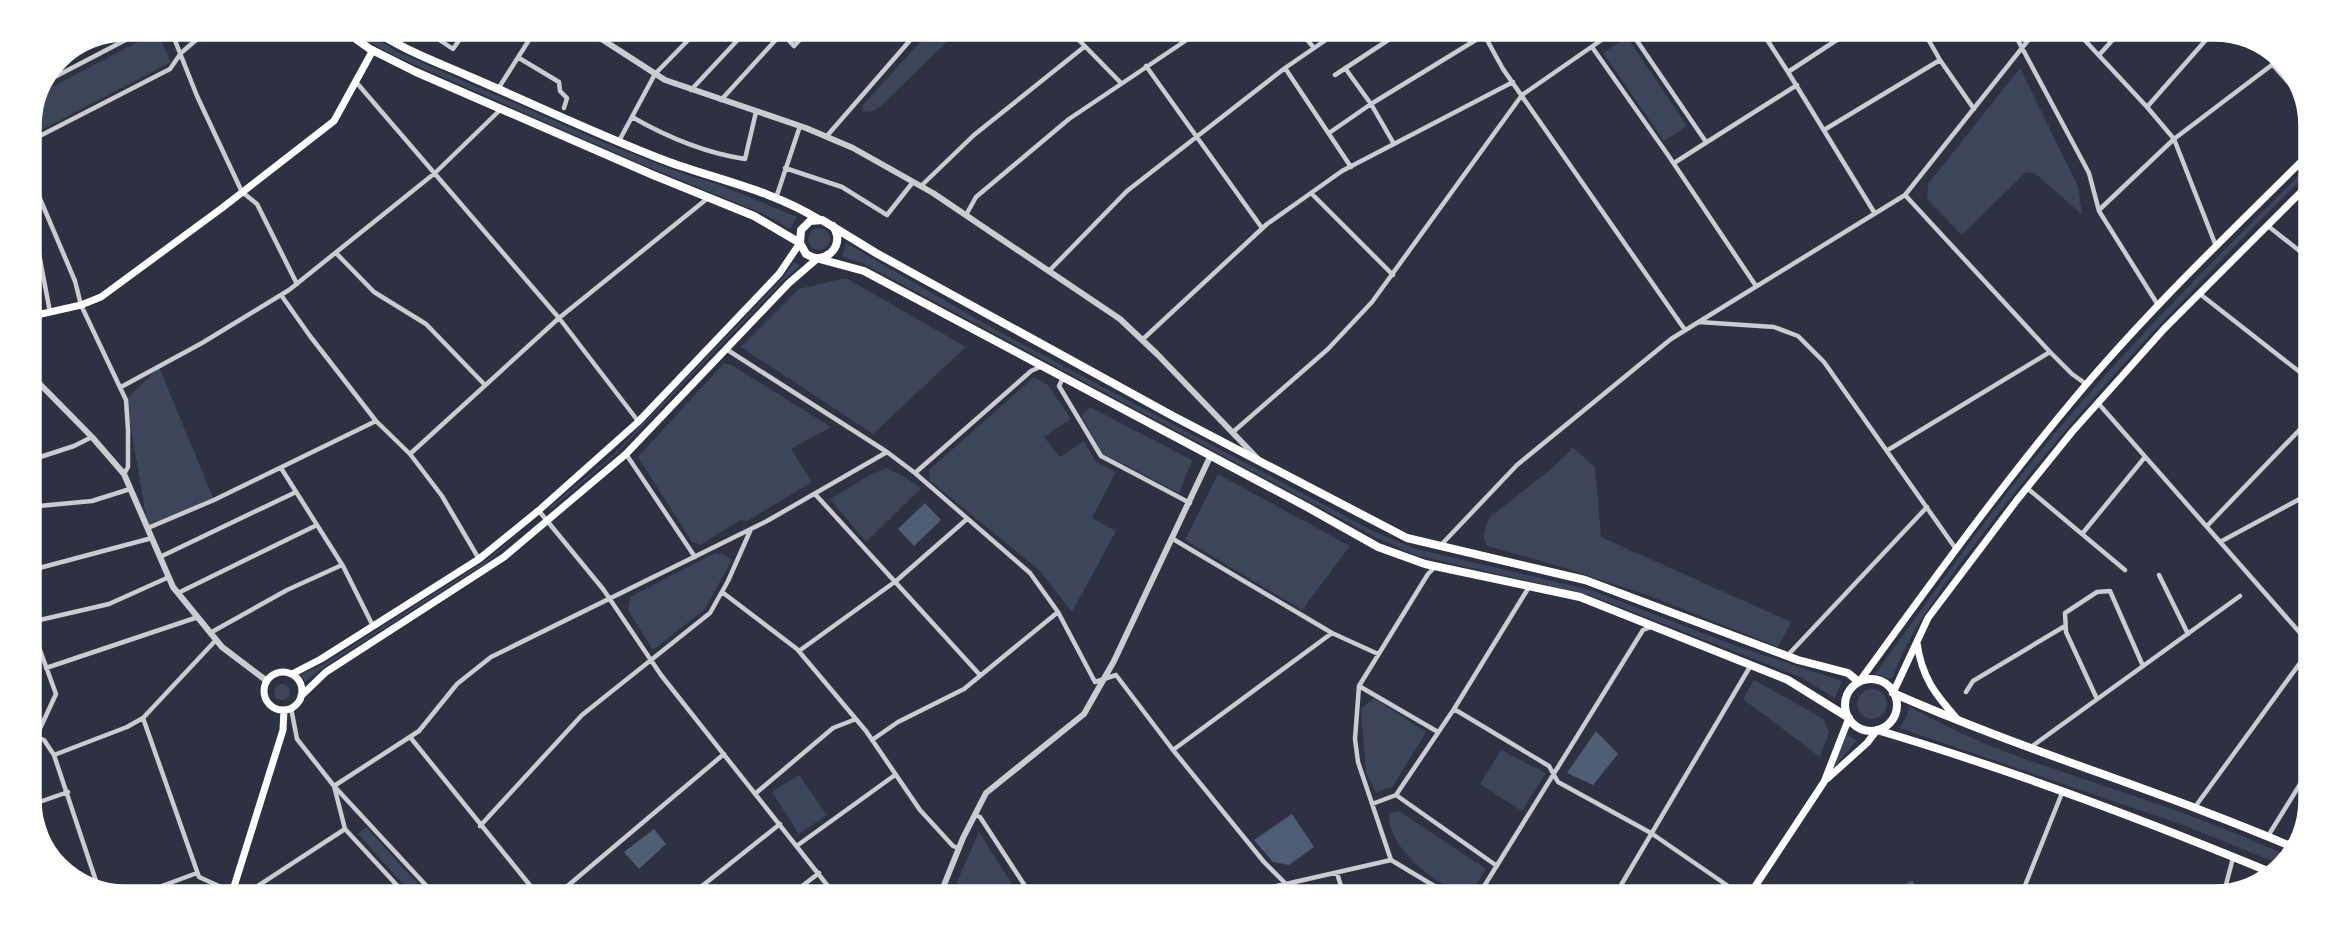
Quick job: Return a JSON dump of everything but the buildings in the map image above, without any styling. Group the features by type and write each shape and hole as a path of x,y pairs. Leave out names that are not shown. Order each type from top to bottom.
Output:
{"main road":[{"path":"358,40 373,50 501,110 764,220 800,243 806,254 864,271 1378,547 1436,567 1580,597 1788,680 1849,718 1861,729 1877,730 1928,745 2179,834 2265,870"},
{"path":"392,40 498,89 669,162 801,209 1054,351 1407,538 1586,580 1787,656 1848,673 1859,682 1877,680 1885,683 1893,693 1897,706 1895,714 1885,727 1877,730 1867,743 1824,782"},
{"path":"40,314 81,305 101,296 334,121 373,50"},
{"path":"1753,886 1824,782 1849,718 1846,711 1847,694 1859,682 2000,488 2086,385 2216,246 2300,163"},
{"path":"1893,693 1928,618 2027,488 2098,402 2300,193"},
{"path":"288,709 278,710 268,704 264,693 267,681 275,674 292,674 321,659 479,559 538,511 638,422 779,274 800,243 804,225 818,219"},
{"path":"234,886 284,730 288,709 326,672 504,557 626,454 789,282 818,258 830,254 837,244 833,226"},
{"path":"1917,643 1925,676 1935,695 1958,721"},
{"path":"292,674 301,686 301,696"},
{"path":"1893,693 1958,721 2195,807 2287,844"}],"street":[{"path":"55,77 126,40"},
{"path":"175,40 197,96 242,192 257,204 297,284"},
{"path":"40,136 170,69 181,53 196,40"},
{"path":"399,44 402,40"},
{"path":"440,40 453,49 459,40"},
{"path":"498,89 530,40"},
{"path":"604,40 656,74 691,90 800,126 853,148 966,215 1120,319 1261,462"},
{"path":"619,141 656,74 688,40"},
{"path":"691,90 738,40"},
{"path":"721,100 772,40"},
{"path":"826,137 910,40"},
{"path":"1078,40 1121,83"},
{"path":"966,215 975,197 1069,119 1186,40"},
{"path":"1307,40 1314,48"},
{"path":"1048,271 1127,191 1285,68 1326,40"},
{"path":"1335,75 1388,40"},
{"path":"1329,133 1472,40"},
{"path":"1487,40 1513,82 1685,330"},
{"path":"1233,432 1328,349 1366,310 1522,95 1602,40"},
{"path":"1636,40 1706,142"},
{"path":"1767,40 1875,212"},
{"path":"1788,72 1837,40"},
{"path":"1928,40 1974,109"},
{"path":"2018,40 2089,173 2099,211 2159,306"},
{"path":"1440,546 1517,465 1685,330 1905,195 2028,40"},
{"path":"2085,40 2174,139 2216,246"},
{"path":"2099,55 2113,40"},
{"path":"2147,107 2206,40"},
{"path":"920,186 974,135 1084,47"},
{"path":"1592,47 1756,286"},
{"path":"519,58 559,82 560,91 568,98 564,108"},
{"path":"1824,130 1940,60"},
{"path":"2099,211 2174,139 2273,65 2286,79"},
{"path":"1146,66 1262,228"},
{"path":"1285,68 1350,167"},
{"path":"1345,68 1371,104 1394,144"},
{"path":"356,82 559,318 638,422"},
{"path":"1142,340 1262,228 1311,193 1350,167 1513,82"},
{"path":"1674,163 1797,85"},
{"path":"121,387 202,343 297,284 435,173 501,110"},
{"path":"632,117 671,137 720,155 745,159 756,112"},
{"path":"776,199 800,126"},
{"path":"785,168 842,187 887,215 913,182"},
{"path":"1311,193 1393,275"},
{"path":"1905,195 2050,352 2086,385"},
{"path":"410,454 559,318 708,198"},
{"path":"40,199 75,281 81,305 121,387 128,422 128,467 124,474"},
{"path":"2267,225 2300,251"},
{"path":"336,253 374,292 426,324 485,385"},
{"path":"40,259 50,312"},
{"path":"2200,294 2300,372"},
{"path":"281,295 376,421 410,454 442,496 479,559"},
{"path":"1697,322 1774,327 1798,336 1824,362 1956,550"},
{"path":"725,349 887,452 1030,573 1058,612 1095,682 1116,675 1173,750 1264,862 1285,883"},
{"path":"1888,450 2050,352"},
{"path":"915,473 1031,371 1042,366"},
{"path":"1063,377 1059,386 1101,456 1189,503"},
{"path":"40,384 124,474 178,593 216,640 267,681"},
{"path":"2098,402 2300,633"},
{"path":"148,528 214,500 376,421"},
{"path":"2207,526 2300,429"},
{"path":"40,457 92,437"},
{"path":"334,786 419,731 457,684 491,657 695,558 887,452"},
{"path":"626,454 695,558"},
{"path":"943,886 958,848 986,793 1084,714 1105,678 1210,457"},
{"path":"2082,534 2145,457"},
{"path":"281,468 342,565 373,625"},
{"path":"2027,488 2125,570"},
{"path":"40,506 92,501 131,489"},
{"path":"160,557 296,492"},
{"path":"815,494 980,676"},
{"path":"2220,542 2300,499"},
{"path":"1787,656 1927,507"},
{"path":"538,511 610,599 649,660 828,886"},
{"path":"799,651 896,581 967,519"},
{"path":"178,593 317,525"},
{"path":"480,826 583,715 709,613 722,592 751,529"},
{"path":"40,568 152,538"},
{"path":"1173,539 1332,633 1378,654"},
{"path":"210,633 287,590 342,565"},
{"path":"1434,886 1391,860 1358,762 1355,739 1359,685 1428,574 1436,567"},
{"path":"2158,575 2188,634"},
{"path":"40,620 109,604 170,577"},
{"path":"1372,804 1396,795 1454,709 1530,586"},
{"path":"2097,700 2066,632 2065,613 2097,592 2110,591 2143,666"},
{"path":"722,592 799,651 872,740 920,810 953,846 958,848"},
{"path":"2030,748 2240,596"},
{"path":"872,740 898,722 964,689 1058,612"},
{"path":"46,668 198,617"},
{"path":"1966,692 1973,681 2066,625"},
{"path":"1484,886 1643,630 1653,626"},
{"path":"1173,750 1332,633"},
{"path":"54,755 127,727 143,718 216,640"},
{"path":"40,654 56,694 40,729"},
{"path":"2195,807 2300,663"},
{"path":"1620,886 1751,665"},
{"path":"1359,685 1438,732"},
{"path":"288,709 297,739 334,786 427,886"},
{"path":"1454,709 1549,766 1558,782 1651,833 1730,886"},
{"path":"143,718 197,873 199,877 219,886"},
{"path":"755,793 833,728 856,719"},
{"path":"410,737 530,886"},
{"path":"40,738 54,755 96,880"},
{"path":"567,886 724,754"},
{"path":"798,845 895,775"},
{"path":"2268,836 2300,784"},
{"path":"334,786 345,829 398,886"},
{"path":"40,802 68,792"},
{"path":"2025,886 2062,793"},
{"path":"1396,795 1497,866"},
{"path":"974,814 981,818 1025,886"},
{"path":"703,884 780,824"},
{"path":"258,886 345,829"},
{"path":"2226,885 2233,857"},
{"path":"1272,886 1391,860"},
{"path":"162,886 197,873"},
{"path":"802,886 819,873"},
{"path":"1337,873 1341,886"}],"shaded area":[{"path":"141,40 161,40 171,62 40,131 42,108 49,88"},
{"path":"379,40 398,52 610,145 720,185 797,217 790,229 766,215 636,162 395,56 367,41"},
{"path":"922,40 949,40 881,106 870,112 862,111 863,105"},
{"path":"1622,40 1629,40 1687,126 1664,141 1603,53"},
{"path":"2020,68 2078,186 2082,215 2036,174 2026,172 1962,235 1927,199 1928,184"},
{"path":"2300,174 2300,181 2143,343 2025,480 1934,600 1911,638 1892,679 1875,674 1989,516 2062,425 2166,310"},
{"path":"819,228 827,231 830,239 827,247 819,250 811,247 808,239 811,231"},
{"path":"846,243 994,329 1375,532 1416,549 1591,590 1739,647 1842,681 1835,698 1800,677 1589,595 1415,555 1373,536 862,263 842,257"},
{"path":"794,262 800,266 616,454 550,510 549,508 615,453 783,278"},
{"path":"846,278 966,347 873,434 741,347 799,289"},
{"path":"724,363 831,427 791,449 812,482 747,521 741,520 700,545 692,542 638,457"},
{"path":"159,367 214,500 148,528 126,400"},
{"path":"1034,377 1048,385 1071,419 1044,437 1060,457 1084,441 1096,462 1116,472 1092,518 1116,531 1072,612 1039,570 930,481 929,470"},
{"path":"1090,407 1192,460 1179,493 1102,453 1081,415"},
{"path":"1573,448 1595,467 1601,537 1791,622 1778,647 1647,595 1487,546 1484,535 1490,517 1550,470"},
{"path":"886,468 921,488 866,542 830,499"},
{"path":"1218,474 1350,546 1302,610 1185,540"},
{"path":"925,503 941,520 914,546 898,529"},
{"path":"529,526 486,563 325,666 305,682 301,675 324,664 485,561"},
{"path":"715,553 723,554 732,560 705,609 653,650 628,610 630,597"},
{"path":"1754,680 1824,719 1829,733 1820,757 1743,699"},
{"path":"279,684 285,684 290,692 288,698 279,700 274,695 274,689"},
{"path":"1872,689 1883,693 1887,704 1883,715 1872,719 1861,715 1857,704 1861,693"},
{"path":"1374,698 1426,732 1393,786 1376,793 1366,772 1361,709"},
{"path":"1909,706 1937,722 1996,748 2184,814 2282,853 2274,862 2183,825 1899,728 1906,718"},
{"path":"1596,731 1618,754 1593,785 1567,773"},
{"path":"1847,735 1857,740 1831,771"},
{"path":"1501,750 1546,773 1522,811 1480,784"},
{"path":"799,775 827,815 799,834 772,792"},
{"path":"1399,811 1486,869 1475,886 1446,886 1416,864 1395,839 1390,826 1390,813"},
{"path":"1292,814 1314,847 1289,865 1273,862 1254,840"},
{"path":"366,827 420,886 405,886 358,834"},
{"path":"654,829 666,844 639,869 624,852"},
{"path":"979,832 1013,886 955,886"},
{"path":"1913,881 1915,886 1900,886"}]}
